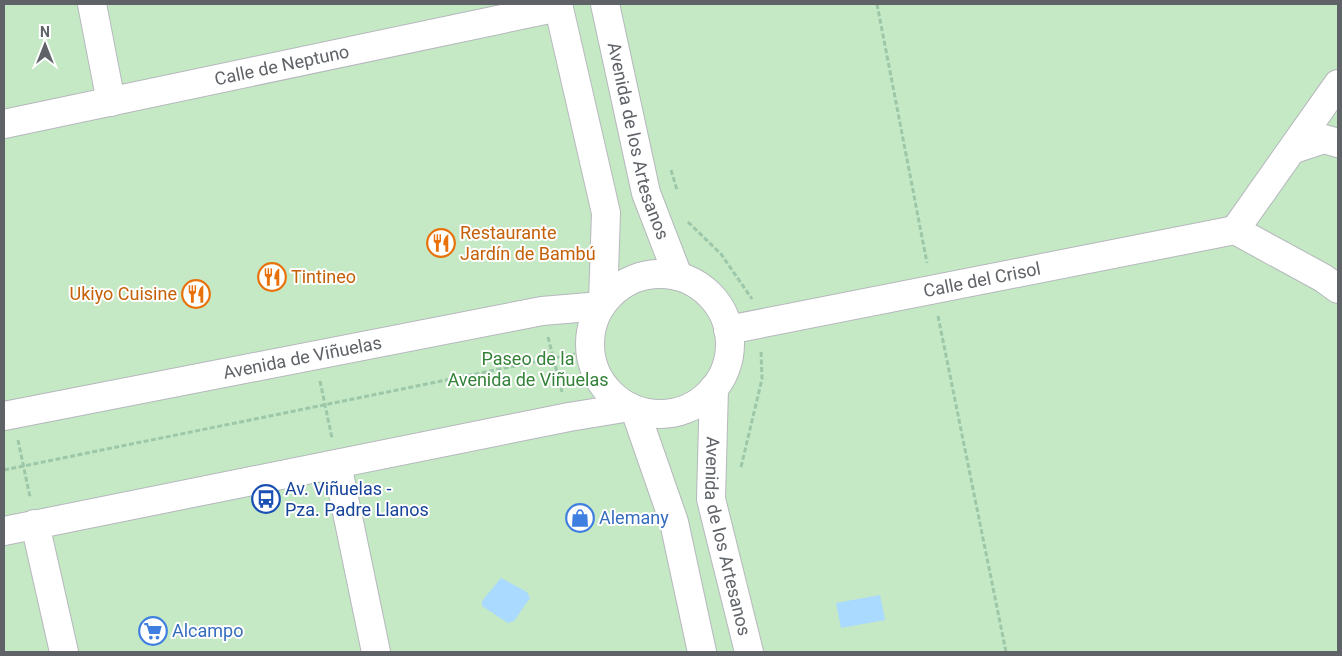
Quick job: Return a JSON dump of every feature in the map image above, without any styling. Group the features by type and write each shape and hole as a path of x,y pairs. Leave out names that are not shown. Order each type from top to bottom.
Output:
{"street":[{"path":"92,4 111,102"},
{"name":"Avenida de los Artesanos","path":"605,4 646,193 678,276"},
{"path":"559,5 606,213 602,304"},
{"name":"Calle de Neptuno","path":"4,124 559,5"},
{"path":"1333,280 1235,230 1294,149 1338,84"},
{"path":"1294,149 1324,140 1338,143"},
{"name":"Calle del Crisol","path":"728,330 1235,230"},
{"path":"653,274 678,276 696,284 711,296 722,311 728,330 730,350 725,370 714,388 702,400 687,408 670,413 652,414 618,401 604,387 594,370 589,352 591,326 602,304 628,280 653,274"},
{"name":"Avenida de Viñuelas","path":"8,415 542,311 602,304"},
{"name":"Avenida de los Artesanos","path":"714,388 711,499 749,652"},
{"path":"4,531 569,417 633,408"},
{"path":"633,408 674,522 702,652"},
{"path":"338,464 376,652"},
{"path":"35,524 64,652"}],"path":[{"path":"877,4 932,289 1006,652"},
{"path":"670,162 679,199"},
{"path":"684,218 721,254 757,305 761,323 762,379 740,470"},
{"path":"542,311 569,417"},
{"path":"4,470 589,352"},
{"path":"315,356 338,464"},
{"path":"8,415 23,466 35,524"}],"green space":[{"name":"Paseo de la Avenida de Viñuelas","path":"4,4 1338,4 1338,652 4,652"}],"water":[{"path":"501,578 527,592 530,598 514,621 508,623 482,606 482,601"},
{"path":"880,595 885,620 841,628 836,603"}],"place":[{"name":"Restaurante Jardín de Bambú","path":"441,243"},
{"name":"Tintineo","path":"272,277"},
{"name":"Ukiyo Cuisine","path":"196,294"},
{"name":"Av. Viñuelas - Pza. Padre Llanos","path":"266,499"},
{"name":"Alemany","path":"580,518"},
{"name":"Alcampo","path":"153,631"}]}
